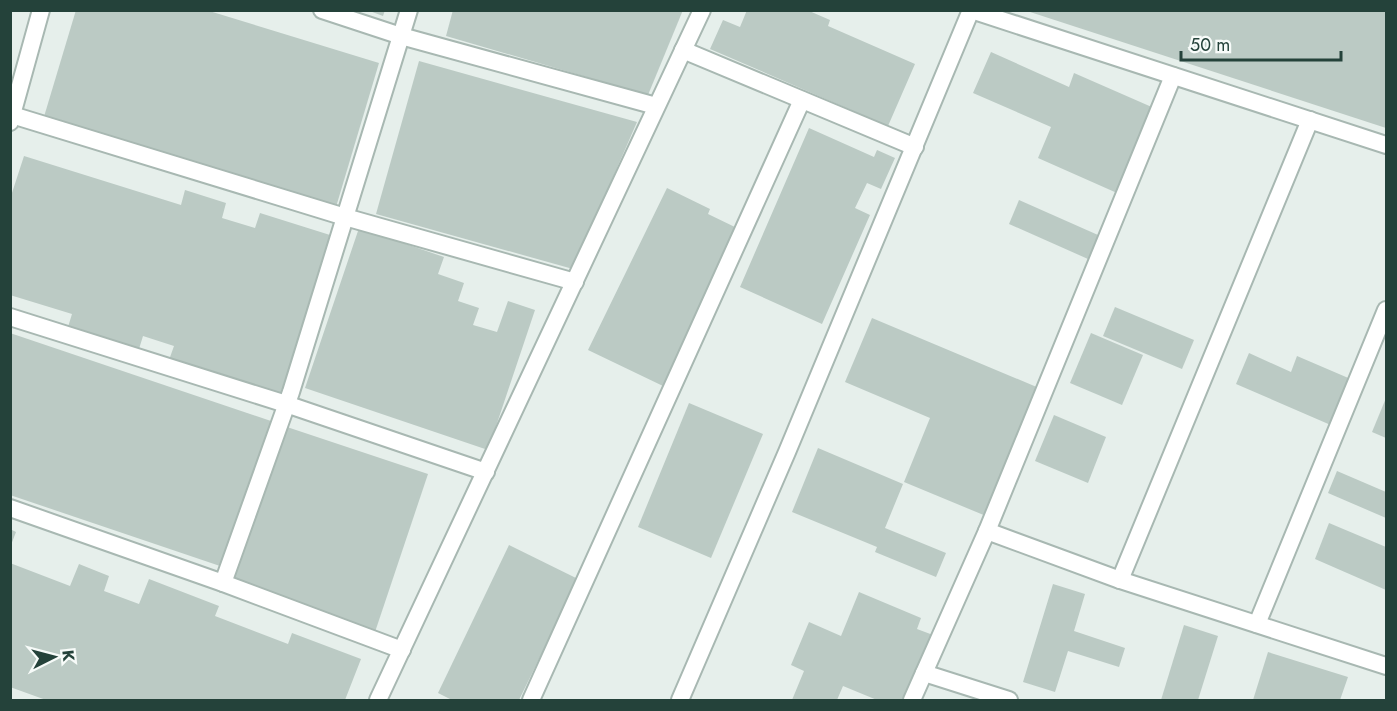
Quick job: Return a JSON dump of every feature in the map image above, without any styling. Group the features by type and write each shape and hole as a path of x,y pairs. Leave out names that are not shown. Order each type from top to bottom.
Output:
{"street":[{"path":"41,10 11,118 345,217 575,282"},
{"path":"322,10 401,36 657,106"},
{"path":"223,583 286,404 409,10"},
{"path":"378,700 702,10"},
{"path":"680,700 971,11 1386,145"},
{"path":"683,50 915,147"},
{"path":"912,700 987,531 1173,76"},
{"path":"531,700 802,100"},
{"path":"1120,580 1310,120"},
{"path":"1257,624 1386,310"},
{"path":"10,317 286,404 486,472"},
{"path":"10,508 223,583 402,650"},
{"path":"987,531 1120,580 1386,666"},
{"path":"924,674 1009,700"}],"building":[{"path":"76,10 206,10 379,63 336,207 43,120"},
{"path":"367,10 385,10 383,16"},
{"path":"453,10 683,10 648,95 446,36"},
{"path":"747,10 807,10 830,20 828,26 915,64 888,126 710,49 723,20 740,27"},
{"path":"1386,10 1386,128 1027,11"},
{"path":"991,52 1069,87 1074,73 1154,108 1117,193 1038,158 1051,127 973,93"},
{"path":"419,61 637,122 573,269 376,214"},
{"path":"809,128 874,157 877,150 895,158 881,189 867,183 855,208 870,215 822,324 740,287"},
{"path":"24,156 181,205 185,190 226,203 222,218 255,228 260,213 330,235 281,395 169,360 174,346 143,336 139,349 68,327 72,314 10,295 10,199"},
{"path":"667,188 710,209 708,214 739,229 663,386 588,350"},
{"path":"1019,200 1098,235 1088,259 1009,224"},
{"path":"359,228 444,257 438,274 464,283 458,301 479,308 473,325 497,332 508,301 535,310 488,450 305,388"},
{"path":"1115,307 1194,340 1182,369 1103,336"},
{"path":"872,318 1039,388 986,516 904,482 930,418 845,382"},
{"path":"10,333 271,421 223,567 10,495"},
{"path":"1091,333 1143,355 1122,405 1070,383"},
{"path":"1249,353 1291,372 1297,356 1353,380 1333,426 1236,384"},
{"path":"1386,398 1386,438 1372,432"},
{"path":"689,403 763,434 711,558 638,527"},
{"path":"1054,415 1106,437 1088,483 1035,461"},
{"path":"284,426 428,474 375,632 231,583"},
{"path":"818,448 903,484 885,528 946,553 936,577 875,552 877,547 792,512"},
{"path":"1337,471 1386,492 1386,518 1328,493"},
{"path":"1329,523 1386,547 1386,590 1315,559"},
{"path":"10,529 16,532 11,545 10,545"},
{"path":"509,545 578,579 519,700 452,700 438,693"},
{"path":"10,563 70,586 79,564 109,576 104,591 139,604 149,579 219,606 215,616 288,644 292,633 361,659 345,700 46,700 10,687"},
{"path":"1053,584 1085,594 1074,631 1125,648 1119,667 1068,651 1055,692 1023,682"},
{"path":"859,592 921,618 917,629 933,635 910,700 877,700 843,686 837,700 792,700 804,671 791,665 809,622 841,636"},
{"path":"1184,625 1218,636 1198,700 1161,700"},
{"path":"1268,652 1348,677 1340,700 1253,700"}]}
